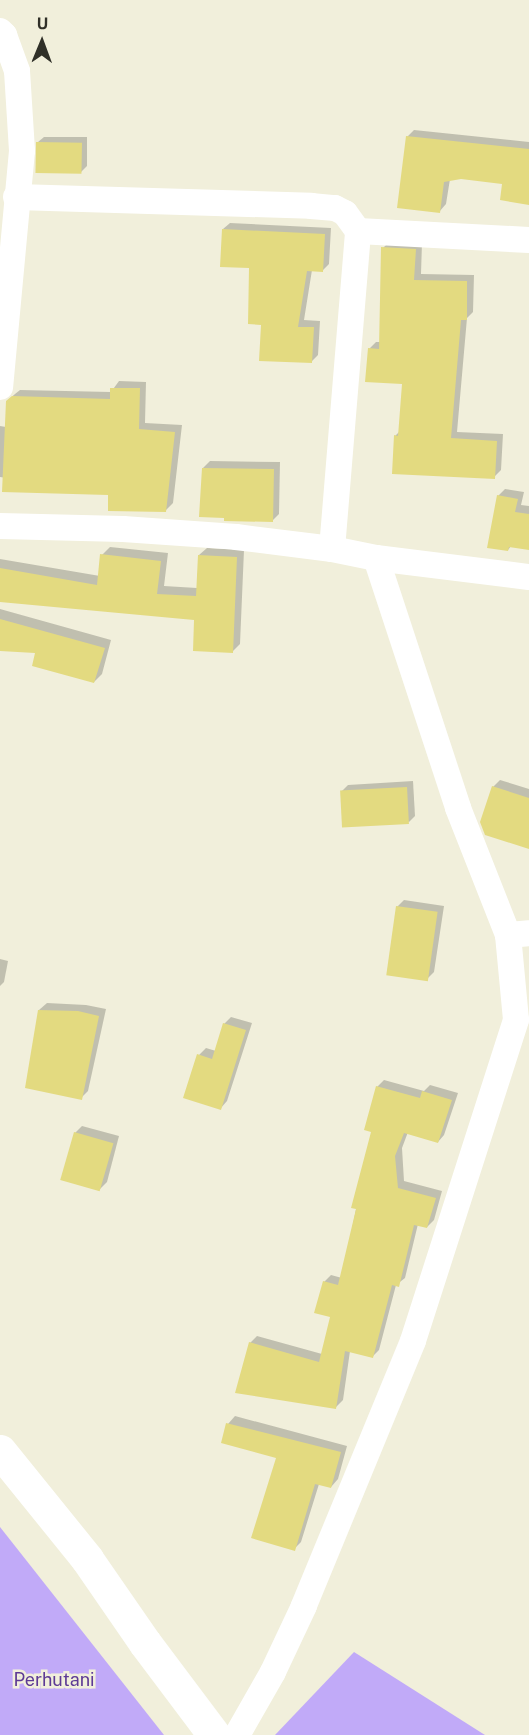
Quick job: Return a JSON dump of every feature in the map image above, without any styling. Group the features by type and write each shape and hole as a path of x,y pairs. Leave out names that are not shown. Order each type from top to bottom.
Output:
{"street":[{"path":"0,31 4,35 17,71 22,152 0,387"},
{"path":"16,197 311,206 345,213 358,231 332,549"},
{"path":"358,231 529,240"},
{"path":"0,526 123,529 236,537 332,549 376,558 529,577"},
{"path":"237,1735 273,1672 304,1606 414,1341 516,1020 518,934 458,808 376,558"},
{"path":"0,1451 87,1559 145,1643 214,1735"}],"green space":[{"name":"Perhutani","path":"0,1527 164,1735 0,1735"},
{"path":"354,1652 485,1735 275,1735"}],"building":[{"path":"406,136 529,149 529,205 500,200 502,184 461,179 444,182 440,213 397,208"},
{"path":"36,142 82,143 81,174 35,173"},
{"path":"222,229 325,234 323,272 307,271 298,327 314,327 312,363 259,361 261,325 248,324 249,268 220,267"},
{"path":"381,247 416,249 414,280 467,281 467,320 461,320 451,438 497,441 495,479 392,474 394,435 398,436 402,384 365,382 368,348 379,349"},
{"path":"110,388 140,388 139,429 175,432 166,512 108,511 108,495 2,492 6,401 12,396 110,399"},
{"path":"202,468 274,469 273,522 224,521 224,518 199,517"},
{"path":"497,495 518,499 515,512 529,514 529,550 509,547 508,551 487,548"},
{"path":"100,554 161,561 157,594 196,596 198,555 237,557 233,653 193,651 194,620 0,602 0,568 97,585"},
{"path":"0,619 105,648 94,683 32,666 35,653 0,651"},
{"path":"492,786 529,798 529,849 485,835 480,822"},
{"path":"407,787 409,824 342,827 340,791"},
{"path":"396,906 438,912 428,981 386,975"},
{"path":"38,1010 78,1011 99,1016 82,1100 25,1088"},
{"path":"223,1023 246,1030 221,1110 183,1098 197,1054 212,1059"},
{"path":"376,1086 420,1098 422,1091 452,1100 438,1143 404,1133 395,1156 398,1188 436,1198 427,1228 414,1225 399,1287 392,1285 373,1358 345,1351 336,1409 235,1393 249,1342 319,1362 330,1317 314,1313 323,1281 338,1285 356,1209 351,1208 371,1132 364,1130"},
{"path":"74,1132 113,1143 100,1191 60,1180"},
{"path":"226,1423 341,1452 331,1488 315,1484 295,1551 251,1538 276,1458 221,1443"}]}
